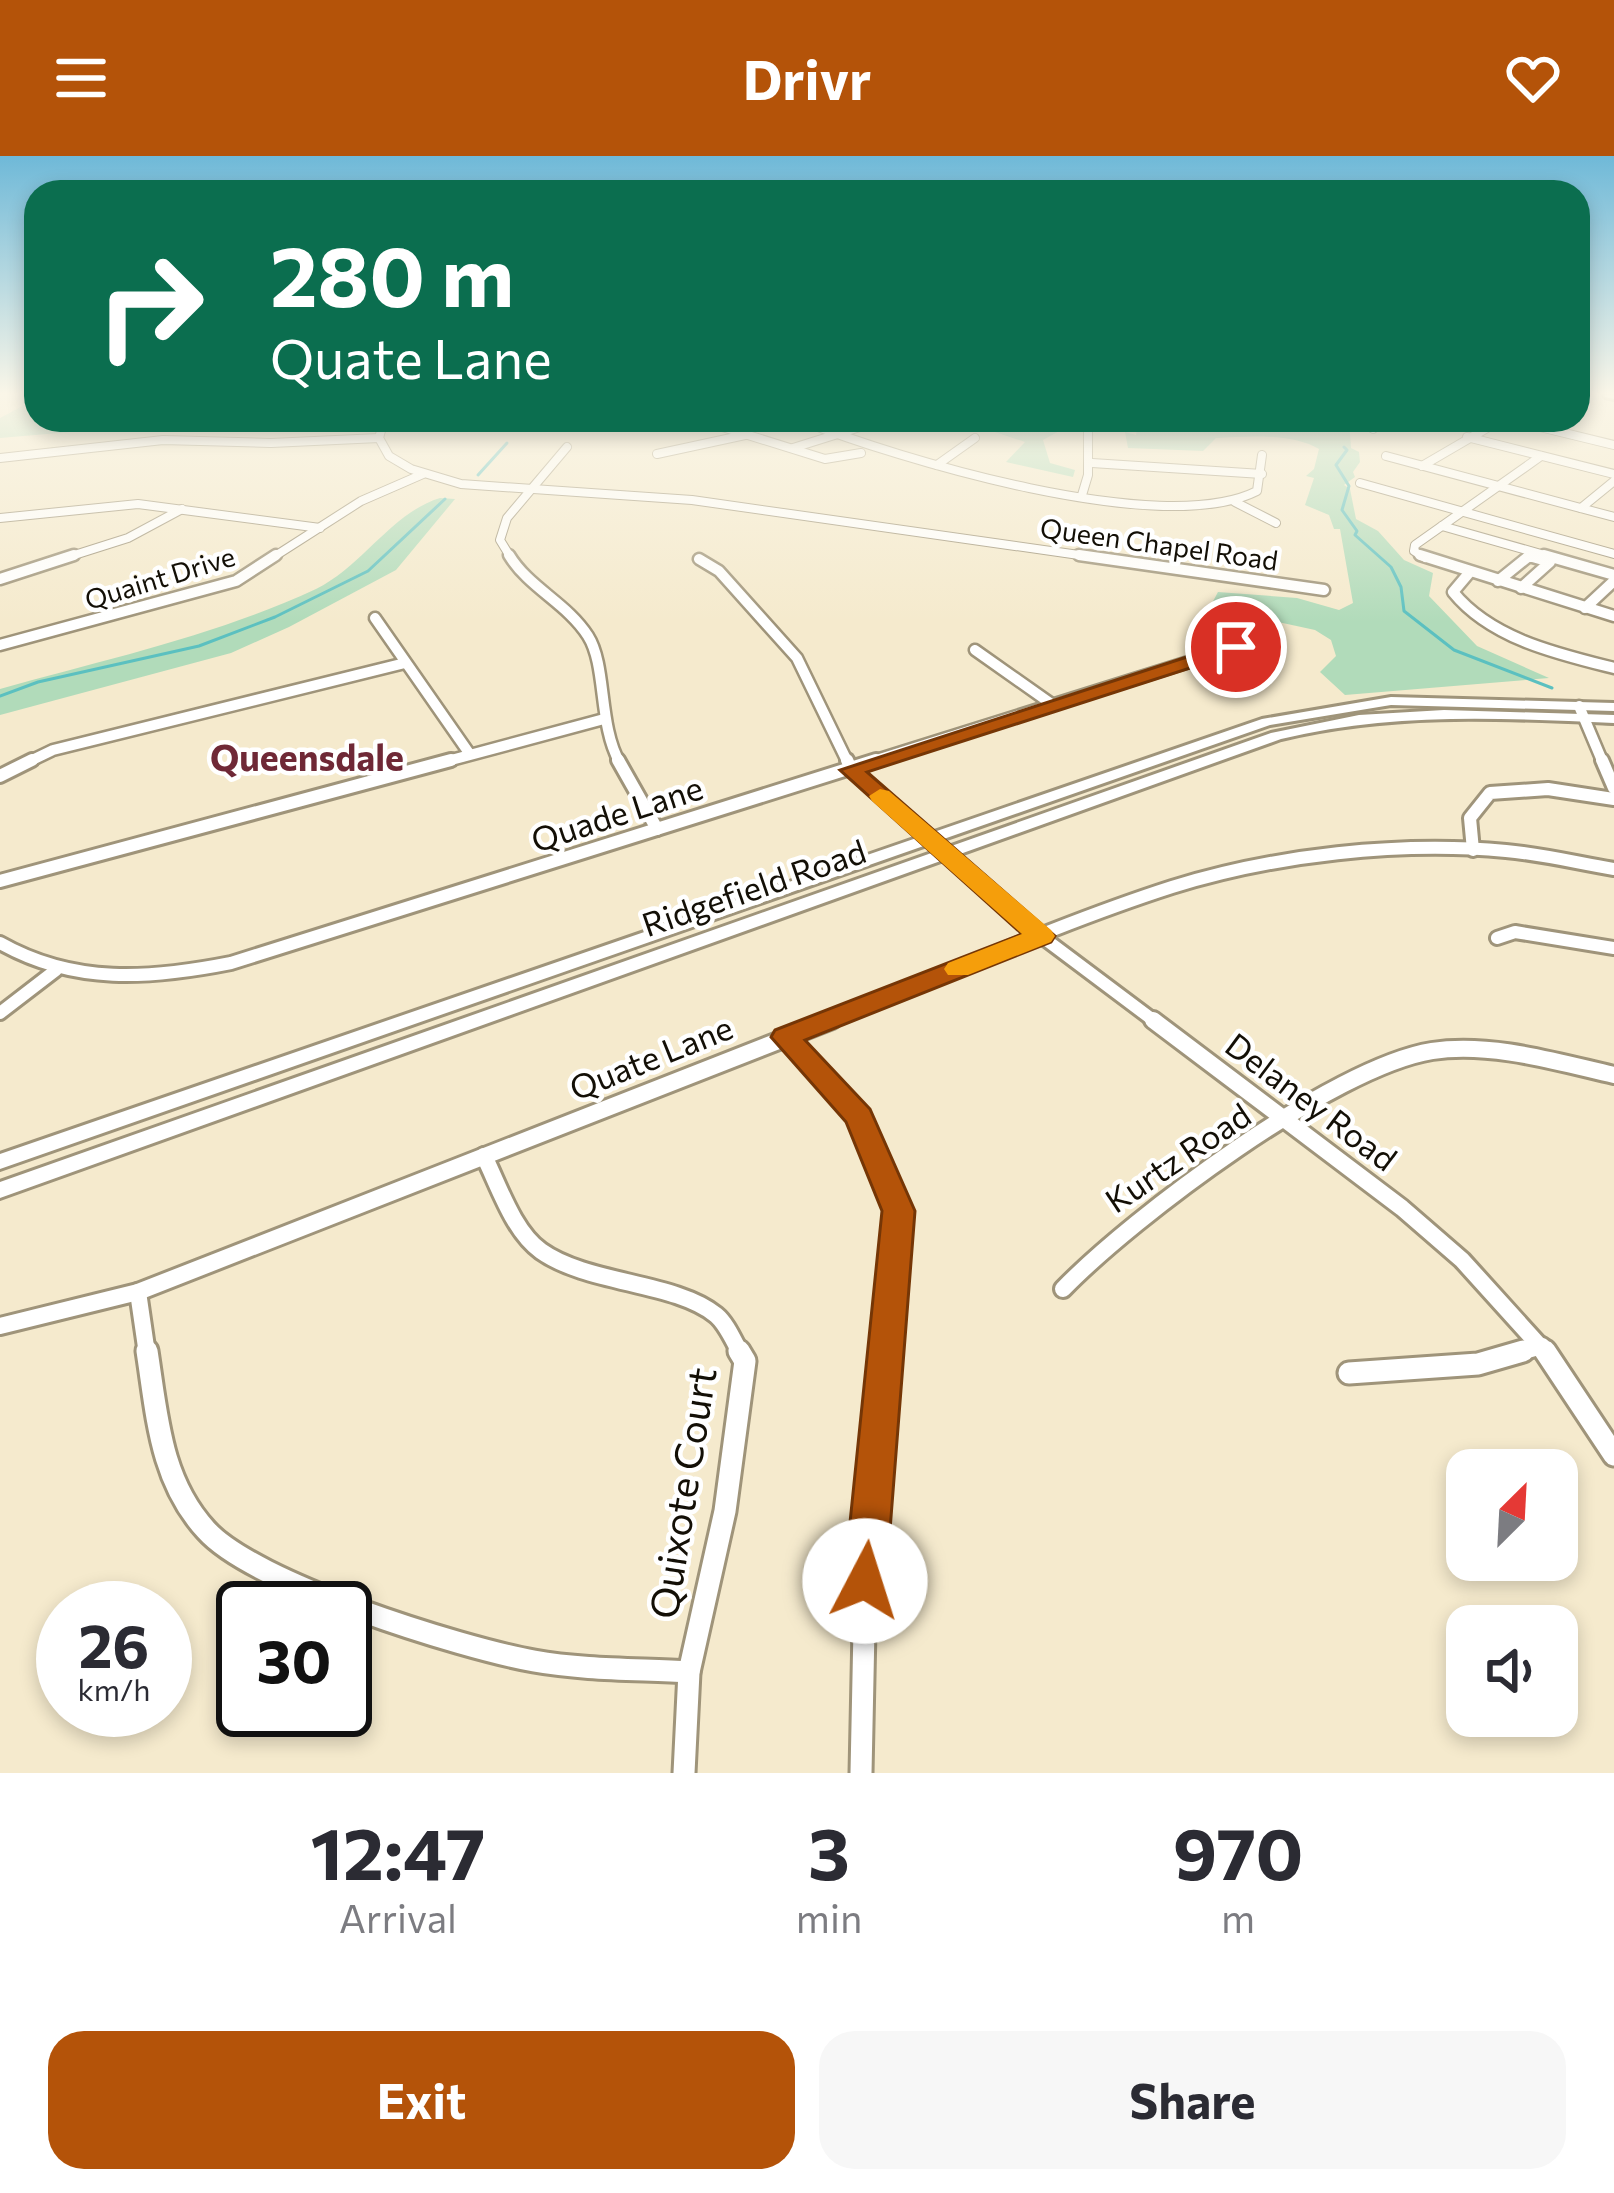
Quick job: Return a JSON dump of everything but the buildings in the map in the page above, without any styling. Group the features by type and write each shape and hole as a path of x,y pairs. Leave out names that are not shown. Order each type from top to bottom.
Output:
{"main road":[{"name":"Ridgefield Road","path":"0,1162 1246,728 1307,712 1407,701 1582,712 1614,719"},
{"name":"Ridgefield Road","path":"0,1190 1276,736 1326,723 1435,713 1582,712 1614,707"}],"street":[{"name":"Queen Chapel Road","path":"416,470 475,486 676,498 1324,590"},
{"path":"548,470 508,518 501,545 520,573 586,629 600,671 604,719 618,764 656,829"},
{"path":"963,470 1082,495 1180,506 1235,502 1256,492 1262,470"},
{"path":"1082,495 1090,470"},
{"path":"1207,470 1262,474"},
{"path":"1439,470 1614,517"},
{"path":"1520,470 1415,545 1414,551 1469,573 1614,616"},
{"name":"Quaint Drive","path":"0,645 219,587 264,567 361,501 423,474"},
{"path":"1580,508 1614,478"},
{"path":"1360,483 1614,554"},
{"path":"1235,502 1276,523"},
{"name":"Quaint Drive","path":"0,518 126,505 320,527"},
{"path":"0,580 128,538 182,509"},
{"path":"1442,526 1614,578 1585,608"},
{"path":"1498,581 1529,556 1550,562 1521,588"},
{"path":"699,560 719,571 742,602 787,644 807,674 851,770"},
{"path":"1469,573 1453,592 1474,613 1549,650 1614,668"},
{"path":"375,618 469,753"},
{"name":"Quade Lane","path":"0,943 56,970 159,976 231,963 1231,650 1244,638"},
{"path":"975,650 1053,705"},
{"path":"0,776 53,750 406,663"},
{"path":"1582,712 1614,788"},
{"path":"0,881 604,719"},
{"name":"Delaney Road","path":"851,770 1041,936 1432,1233 1491,1288 1542,1346 1614,1455"},
{"path":"1473,850 1466,827 1468,814 1490,793 1548,789 1614,799"},
{"name":"Quate Lane","path":"0,1326 138,1292 1173,887 1260,866 1360,854 1473,850 1614,869"},
{"path":"1497,938 1515,932 1614,948"},
{"path":"0,1012 56,970"},
{"path":"785,1037 859,1117 898,1211 864,1594 860,1773"},
{"name":"Kurtz Road","path":"1063,1289 1120,1233 1286,1122 1394,1060 1432,1051 1518,1056 1614,1075"},
{"name":"Quixote Court","path":"484,1156 520,1229 542,1252 607,1278 697,1304 719,1317 745,1360 725,1511 689,1672 684,1773"},
{"path":"138,1292 164,1463 206,1531 267,1575 472,1647 537,1662 689,1672"},
{"path":"1349,1373 1478,1364 1542,1346"}],"green space":[{"path":"1044,470 1075,470 1073,477"},
{"path":"1312,470 1354,470 1355,477 1344,485 1350,489 1356,519 1378,531 1404,560 1433,573 1429,596 1477,646 1549,678 1345,695 1320,672 1336,656 1331,640 1315,630 1210,607 1218,592 1297,598 1339,610 1353,603 1340,529 1334,529 1329,515 1305,505 1314,478 1306,476"},
{"path":"440,498 455,499 396,570 289,627 231,653 0,715 0,689 200,633 316,589 407,515"}],"waterway":[{"path":"478,475 482,470"},
{"path":"1339,470 1349,486 1342,510 1357,531 1355,535 1391,567 1401,587 1404,611 1454,650 1552,688"},
{"path":"0,696 38,682 199,646 275,617 368,571 445,499"}],"slow traffic":[{"path":"880,796 1041,936 958,969"}],"district":[{"name":"Queensdale","path":"307,758"}],"route":[{"path":"865,1581 898,1211 859,1117 785,1037 1041,936 851,770 1236,647"}]}
